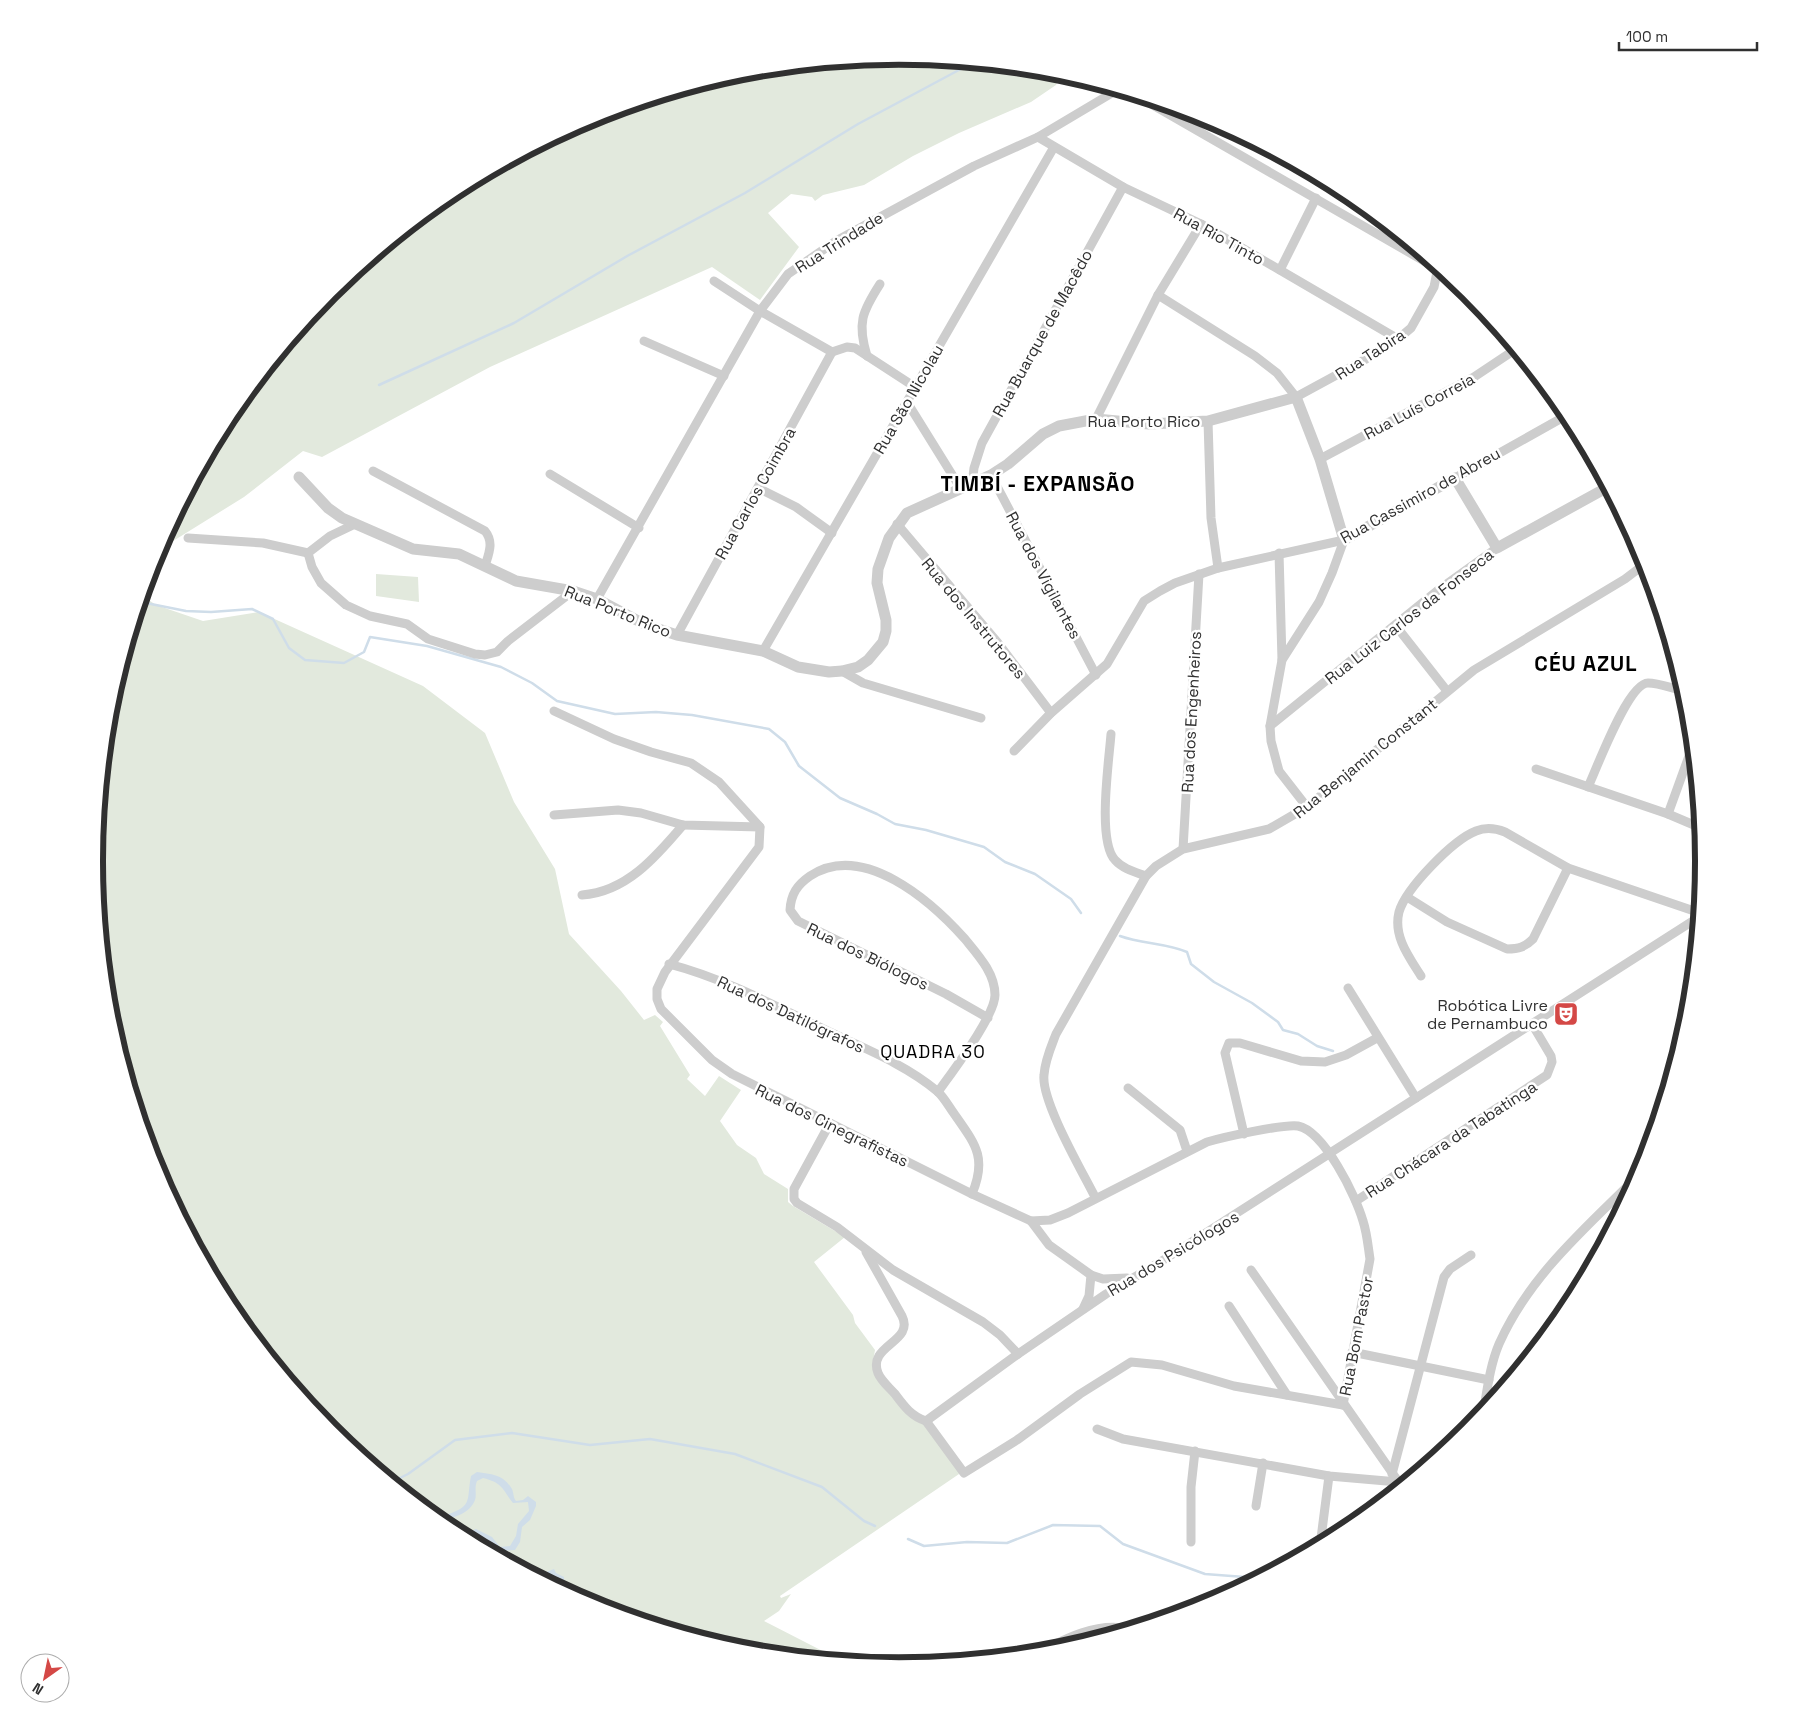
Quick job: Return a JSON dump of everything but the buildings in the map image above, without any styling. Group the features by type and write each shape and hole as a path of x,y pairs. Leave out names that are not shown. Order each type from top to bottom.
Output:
{"street":[{"name":"Rua Trindade","path":"597,599 639,528 760,311 788,274 801,263 903,203 1038,137 1111,94"},
{"path":"1158,108 1414,254"},
{"name":"Rua Rio Tinto","path":"1038,137 1123,187 1201,224 1398,339"},
{"name":"Rua São Nicolau","path":"763,651 1054,147"},
{"name":"Rua Buarque de Macêdo","path":"972,484 974,468 982,443 1123,187"},
{"path":"1280,270 1316,198"},
{"path":"1096,419 1158,295 1201,224"},
{"name":"Rua Tabira","path":"1296,397 1328,381 1398,339 1411,328 1434,287 1437,274"},
{"path":"714,281 760,311 832,352 847,347 855,348 915,387"},
{"path":"867,356 862,339 861,322 865,307 880,284"},
{"path":"1158,295 1255,356 1277,373 1296,397 1320,459 1344,540 1319,602 1282,660"},
{"path":"644,341 724,376"},
{"name":"Rua Carlos Coimbra","path":"677,635 832,352"},
{"name":"Rua Luís Correia","path":"1320,459 1474,376 1512,353"},
{"name":"Rua Porto Rico","path":"299,477 328,508 353,525 413,549 459,554 516,581 574,591 597,599 646,625 677,635 763,651 798,667 829,672 842,671 858,667 868,660 883,642 886,632 886,620 877,583 878,569 881,555 897,524 907,513 991,475 1008,464 1043,434 1059,426 1096,419 1149,424 1208,421 1296,397"},
{"path":"907,402 961,489"},
{"name":"Rua Cassimiro de Abreu","path":"1014,751 1051,713 1096,675 1115,653 1144,601 1175,583 1198,574 1279,553 1344,540 1561,418"},
{"path":"1208,421 1211,518 1218,568"},
{"path":"373,471 485,531 490,537 486,566"},
{"path":"550,474 639,528"},
{"name":"Rua dos Vigilantes","path":"991,475 1096,675"},
{"path":"1455,478 1498,548"},
{"path":"758,488 796,507 832,533"},
{"name":"Rua Luiz Carlos da Fonseca","path":"1270,726 1451,580 1498,548 1604,490"},
{"name":"Rua dos Instrutores","path":"897,524 998,643 1051,713"},
{"path":"308,553 330,536 353,525"},
{"path":"188,538 263,543 308,553"},
{"path":"308,553 321,583 346,605 370,616 407,624 428,639 475,654 485,655 497,652 508,641 574,591"},
{"path":"1279,553 1282,660 1270,726 1270,741 1279,771 1307,807"},
{"name":"Rua Benjamin Constant","path":"1095,1198 1045,1094 1044,1075 1048,1055 1056,1034 1146,876 1170,856 1183,849 1269,829 1307,807 1447,691 1497,655 1625,579 1639,568"},
{"name":"Rua dos Engenheiros","path":"1183,849 1198,574"},
{"path":"1396,626 1447,691"},
{"name":"Rua Porto Rico","path":"842,671 863,683 981,718"},
{"path":"1588,787 1628,699 1639,686 1647,683 1677,690"},
{"path":"554,711 623,742 692,763 718,782 760,827 759,847 669,964"},
{"path":"1111,734 1106,806 1108,847 1114,859 1123,867 1146,876"},
{"path":"1668,814 1689,757"},
{"path":"1536,768 1695,825"},
{"path":"554,815 618,810 648,814 683,825 760,827"},
{"path":"582,895 596,894 619,886 663,849 683,825"},
{"path":"1421,976 1404,949 1400,935 1399,912 1407,896 1419,880 1449,850 1473,832 1485,828 1496,828 1505,832 1568,868 1694,911"},
{"name":"Rua dos Biólogos","path":"938,1092 988,1018 995,996 993,981 985,966 950,922 930,903 910,888 856,866 836,865 820,870 803,881 794,891 790,910 798,921 807,928 906,974 988,1018"},
{"path":"1407,896 1447,922 1508,949 1525,947 1533,939 1568,868"},
{"name":"Rua dos Psicólogos","path":"926,1421 1082,1310 1330,1154 1693,920"},
{"name":"Rua dos Cinegrafistas","path":"669,964 661,979 657,999 661,1009 688,1037 732,1074 972,1194 1031,1221 1049,1245 1090,1275"},
{"name":"Rua dos Datilógrafos","path":"669,964 705,974 761,999 884,1058 938,1092 976,1148 979,1176 972,1194"},
{"path":"1348,988 1377,1038 1416,1098"},
{"name":"Rua Chácara da Tabatinga","path":"1356,1201 1547,1075 1552,1062 1551,1056 1532,1024"},
{"path":"1244,1134 1225,1053 1228,1043 1233,1041 1301,1061 1325,1062 1346,1055 1377,1038"},
{"path":"1128,1088 1147,1106 1180,1130 1187,1151"},
{"path":"830,1123 796,1184 794,1199 797,1204 837,1227 864,1249 929,1292 983,1322 1000,1335 1018,1354"},
{"path":"1031,1221 1050,1220 1207,1142 1296,1126 1311,1134 1330,1154 1356,1201"},
{"path":"1485,1401 1498,1345 1518,1308 1537,1280 1624,1190"},
{"name":"Rua Bom Pastor","path":"926,1421 964,1472 1017,1440 1080,1394 1131,1362 1162,1365 1210,1380 1343,1405 1370,1259 1367,1236 1356,1201"},
{"path":"864,1249 902,1316 905,1325 902,1335 880,1352 877,1363 879,1375 909,1412 917,1418 926,1421"},
{"path":"1397,1481 1421,1367 1444,1276 1450,1269 1471,1255"},
{"path":"1251,1270 1397,1481"},
{"path":"1082,1310 1089,1296 1090,1275 1116,1280 1132,1278"},
{"path":"1229,1306 1287,1395"},
{"path":"1352,1352 1489,1380"},
{"path":"1097,1429 1123,1439 1329,1476 1397,1481"},
{"path":"1191,1542 1191,1487 1195,1451"},
{"path":"1256,1506 1264,1463"},
{"path":"1321,1537 1329,1476"},
{"path":"1064,1641 1093,1628 1119,1627"}],"shaded area":[{"path":"900,65 952,67 1003,72 1058,81 1056,85 1031,102 959,133 913,156 864,185 823,195 815,201 812,197 791,194 768,213 799,247 760,300 712,267 490,367 322,457 303,451 244,497 170,543 185,509 237,419 301,336 336,298 374,263 457,199 547,147 643,107 693,92 744,80 796,72 847,67"},
{"path":"376,574 418,577 419,602 376,596"},
{"path":"147,599 156,605 203,621 259,612 423,686 485,733 514,802 555,869 569,934 621,991 644,1020 655,1015 663,1022 660,1026 690,1075 687,1079 705,1096 719,1076 741,1090 720,1121 737,1145 756,1158 764,1174 788,1189 788,1202 845,1237 814,1262 853,1315 855,1323 875,1350 873,1362 922,1423 927,1425 962,1472 780,1596 781,1598 791,1594 779,1611 764,1621 829,1654 744,1643 693,1631 643,1616 547,1576 457,1524 374,1460 336,1425 301,1387 268,1346 237,1304 210,1260 185,1214 145,1118 130,1068 118,1017 105,914 103,862 105,809 110,758 118,706 130,655"},
{"path":"477,1472 501,1478 509,1484 516,1501 523,1500 528,1496 536,1502 530,1520 522,1527 520,1542 515,1550 501,1551 470,1532 476,1529 492,1537 500,1547 510,1546 516,1536 518,1524 529,1511 528,1502 513,1503 495,1482 483,1478 477,1481 476,1498 469,1509 454,1517 449,1518 445,1515 460,1509 467,1502 471,1476"},
{"path":"554,1569 556,1573 564,1577 564,1584 542,1573"}],"waterway":[{"path":"379,385 514,323 629,255 745,193 858,124 963,68"},
{"path":"146,603 186,611 211,612 252,609 273,619 289,648 305,660 344,663 364,652 370,637 427,646 501,667 532,683 557,701 615,714 656,712 692,715 769,729 785,742 799,766 840,798 895,824 926,830 984,847 1005,862 1035,874 1071,899 1081,913"},
{"path":"1120,936 1187,952 1191,964 1214,982 1252,1003 1278,1022 1283,1030 1298,1034 1317,1046 1333,1051"},
{"path":"398,1479 408,1474 455,1440 512,1433 590,1445 650,1439 735,1454 822,1487 864,1521 875,1526"},
{"path":"908,1539 924,1546 967,1542 1007,1543 1053,1525 1100,1526 1123,1544 1205,1574 1249,1577"}],"place":[{"name":"Robótica Livre de Pernambuco","path":"1566,1014"}],"district":[{"name":"TIMBÍ - EXPANSÃO","path":"1038,484"},
{"name":"CÉU AZUL","path":"1586,664"},
{"name":"QUADRA 30","path":"933,1052"}]}
